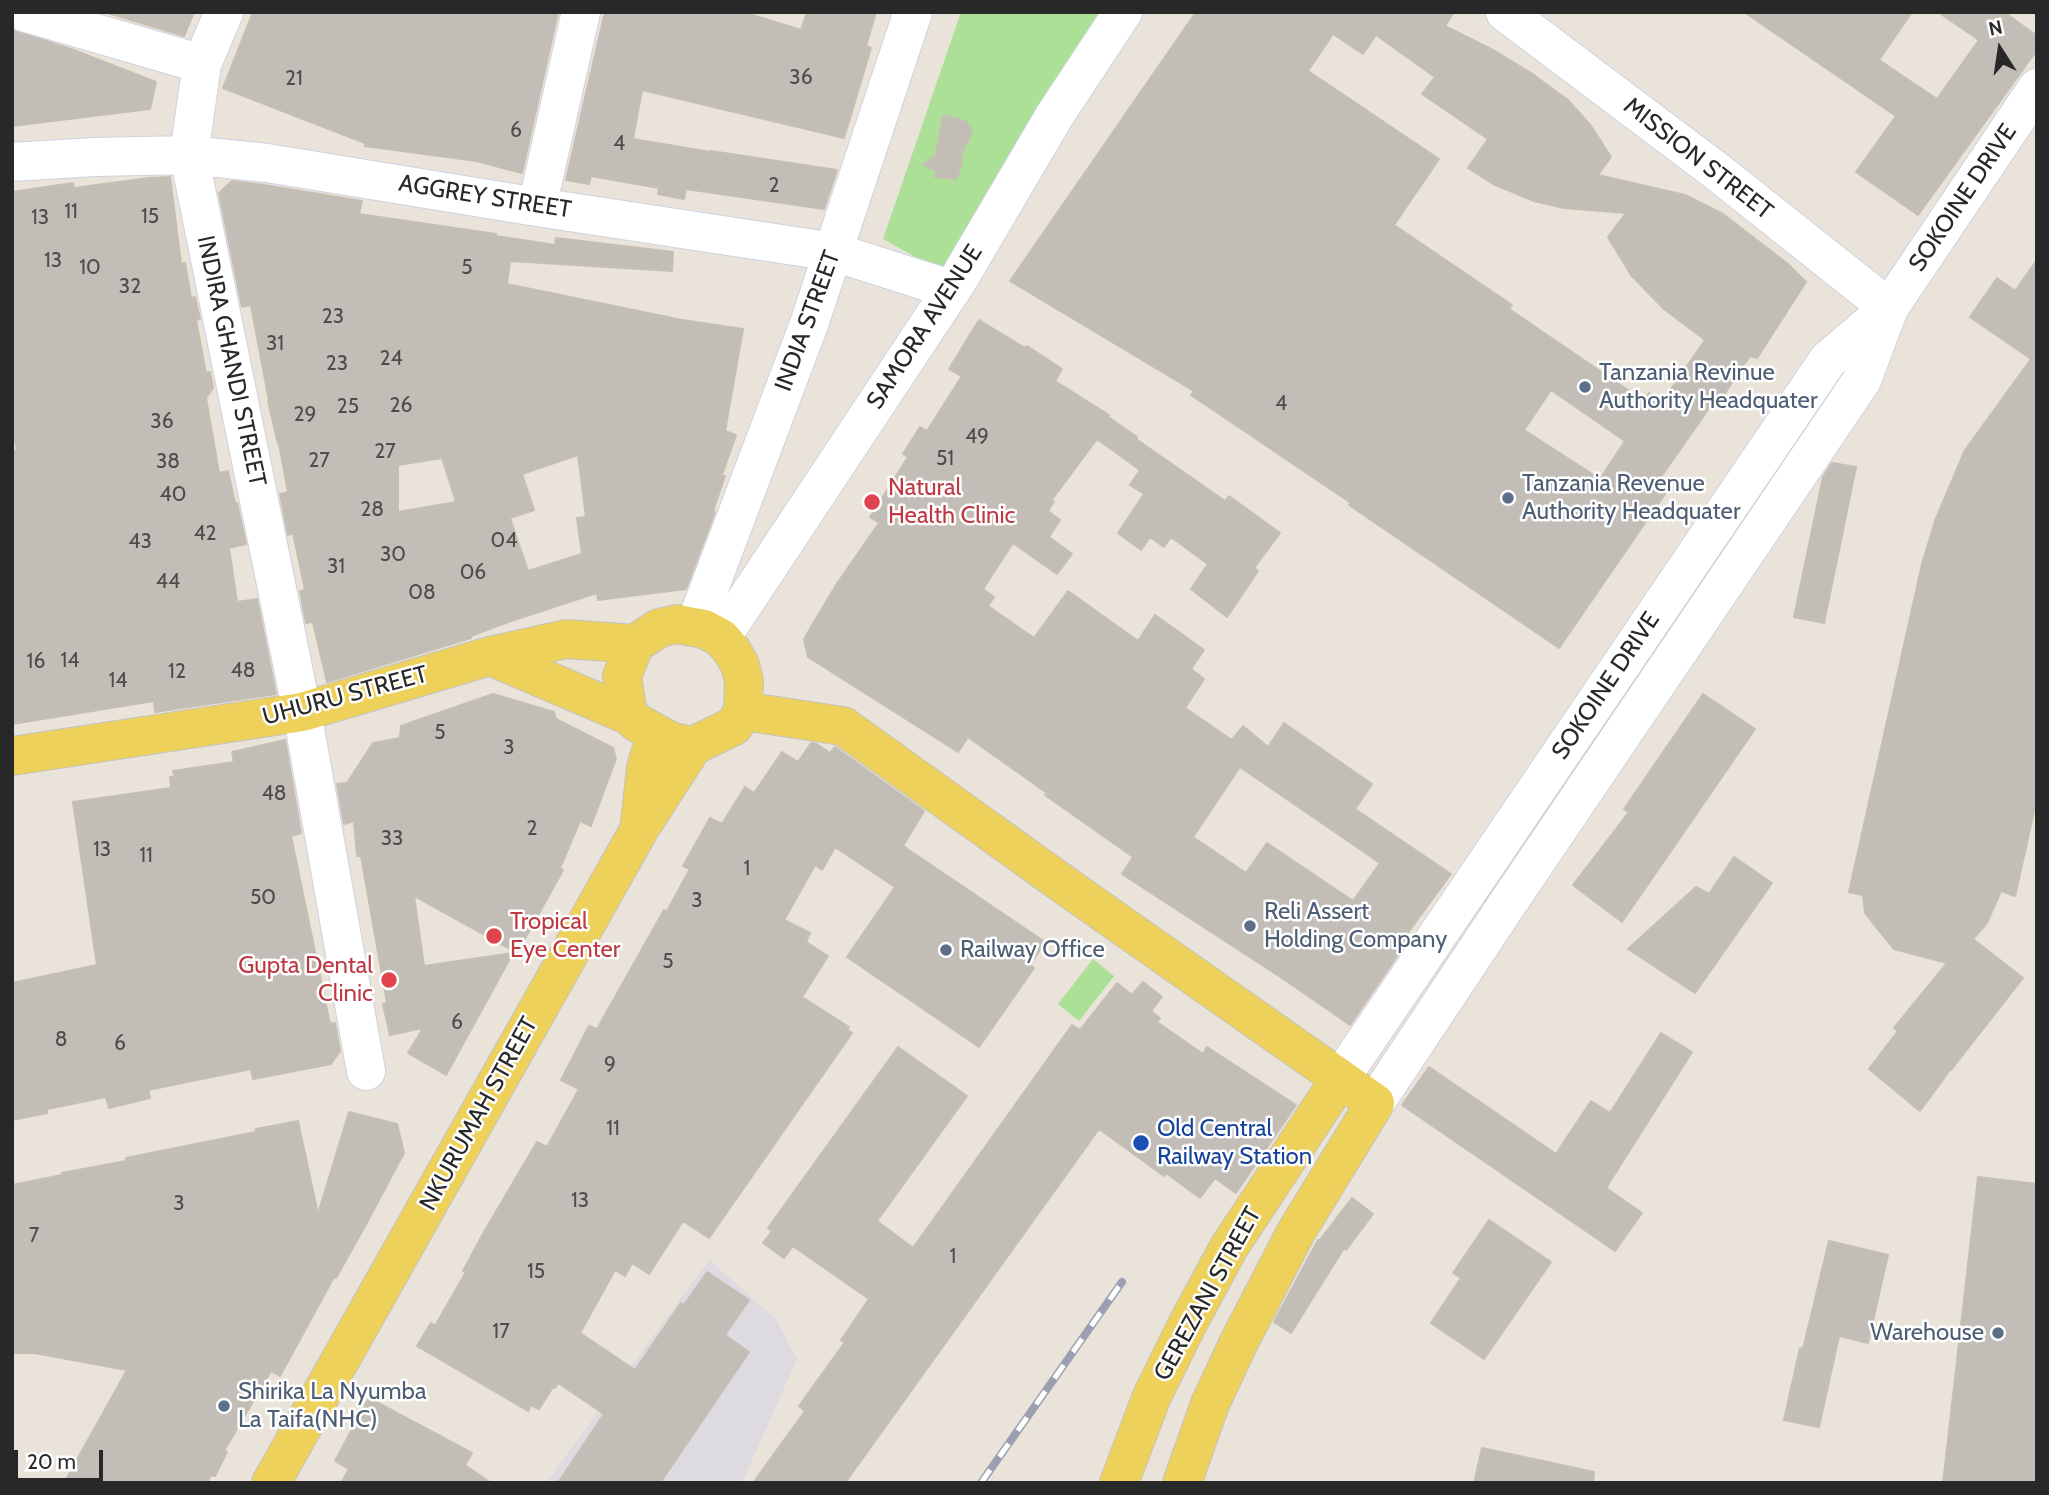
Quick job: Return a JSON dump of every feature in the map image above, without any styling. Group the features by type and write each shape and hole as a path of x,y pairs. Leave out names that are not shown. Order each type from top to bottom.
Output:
{"main road":[{"path":"639,830 693,746 734,726 743,711 744,681 732,650 708,632 677,624 659,628 635,644 622,676 642,725"},
{"name":"UHURU STREET","path":"12,756 302,712 490,656 566,639 635,644"},
{"path":"490,656 642,725 672,742 693,746"},
{"path":"743,711 843,726 1375,1103"},
{"name":"NKURUMAH STREET","path":"271,1483 639,830 646,768 642,725"},
{"name":"GEREZANI STREET","path":"1119,1483 1152,1396 1229,1247 1340,1079"},
{"name":"GEREZANI STREET","path":"1182,1483 1210,1404 1239,1342 1296,1232 1375,1103"}],"street":[{"path":"23,12 202,64"},
{"name":"INDIRA GHANDI STREET","path":"224,12 202,64 189,155 302,712 366,1071"},
{"path":"537,207 581,12"},
{"name":"INDIA STREET","path":"708,632 913,12"},
{"name":"SAMORA AVENUE","path":"708,632 958,280 1055,115 1124,12"},
{"name":"MISSION STREET","path":"1505,12 1715,170 1889,308"},
{"name":"SOKOINE DRIVE","path":"1375,1103 1862,380 1889,308 2037,88"},
{"name":"AGGREY STREET","path":"12,162 189,155 292,167 834,252 950,289"},
{"name":"SOKOINE DRIVE","path":"1340,1079 1828,360 1889,308"}],"shaded area":[{"path":"709,1260 775,1318 797,1359 742,1483 546,1483"}],"green space":[{"path":"961,12 1106,12 942,272 883,239"},
{"path":"1093,959 1114,976 1079,1021 1058,1004"}],"building":[{"path":"109,12 194,12 184,36 108,13"},
{"path":"253,12 558,12 522,173 476,161 365,146 365,143 223,88"},
{"path":"605,12 743,12 801,30 807,12 876,12 866,46 871,48 844,138 642,90 633,139 837,170 824,209 686,189 684,199 658,194 659,188 591,176 589,184 566,180"},
{"path":"1196,12 1454,12 1445,26 1531,73 1568,100 1591,126 1611,157 1598,175 1685,195 1723,214 1788,264 1806,282 1757,358 1750,356 1721,399 1717,397 1656,484 1667,491 1559,648 1191,395 1194,391 1010,281","holes":["1333,34 1363,54 1376,35 1435,77 1422,94 1488,139 1468,168 1493,184 1534,201 1564,208 1626,213 1608,237 1631,275 1664,309 1705,340 1662,402 1649,393 1644,401 1509,309 1512,305 1394,225 1439,159 1308,71","1551,390 1625,441 1600,479 1524,430"]},
{"path":"1744,12 1912,12 1879,60 1937,99 1979,40 1938,12 2004,12 2037,36 2037,50 1918,215 1856,172 1896,116"},
{"path":"12,30 71,49 156,82 150,109 12,126"},
{"path":"943,115 965,121 972,129 956,179 935,177 936,171 923,165 936,155"},
{"path":"170,177 181,264 185,263 191,298 195,297 200,319 196,320 206,373 210,372 213,388 206,398 219,473 228,471 246,544 229,548 237,602 257,599 276,694 155,712 154,701 12,724 12,452 17,450 12,426 12,192 73,183 74,188"},
{"path":"232,181 264,185 362,201 359,214 555,245 556,238 673,252 672,271 510,261 507,284 682,320 743,329 725,431 736,435 722,475 725,476 713,511 715,512 686,589 598,600 597,593 511,621 471,638 327,682 313,622 306,623 300,591 305,590 293,533 288,535 280,494 288,492 251,305 242,307 219,193","holes":["578,455 586,517 577,518 582,554 528,571 510,518 534,510 522,474","442,458 456,502 398,512 398,465"]},
{"path":"2037,260 2037,798 2015,896 2001,891 1987,923 1973,939 2023,978 1920,1111 1869,1069 1898,1031 1894,1028 1947,963 1894,949 1865,913 1863,895 1849,892 1922,564 1935,521 1965,450 2031,359 1970,317 1997,278 2015,291"},
{"path":"979,320 1062,369 1055,381 1109,415 1108,417 1137,437 1136,439 1225,501 1229,496 1280,533 1254,568 1258,571 1227,617 1191,589 1208,564 1171,537 1164,547 1150,537 1141,550 1118,533 1144,494 1130,485 1140,470 1097,439 1051,501 1054,502 1048,511 1060,520 1049,537 1072,554 1057,574 1013,543 983,589 994,597 988,606 1034,638 1068,591 1138,641 1155,615 1204,650 1191,669 1204,679 1185,708 1232,740 1243,726 1268,747 1284,723 1372,784 1355,809 1451,874 1404,938 1408,940 1350,1025 1122,874 1133,857 968,737 958,752 808,657 804,639 836,585 879,523 870,517 908,457 903,454 920,427 927,431 962,376 949,369","holes":["1240,767 1380,863 1353,901 1267,843 1246,873 1193,837"]},
{"path":"1832,463 1856,467 1824,623 1794,617 1823,477"},
{"path":"493,694 554,712 556,719 613,748 616,759 591,826 580,821 560,868 563,870 517,953 414,896 424,966 513,953 446,1075 408,1053 423,1028 390,1035 383,1004 387,1003 361,856 357,856 354,821 344,824 337,784 347,783 373,743 400,738 401,726"},
{"path":"1703,694 1755,729 1622,922 1573,885 1629,812 1624,809"},
{"path":"285,740 301,833 291,836 330,1024 335,1023 340,1051 331,1064 253,1079 251,1069 148,1090 150,1098 109,1108 106,1097 47,1109 47,1113 12,1120 12,983 97,965 73,802 171,788 170,777 175,777 173,771 234,762 232,752"},
{"path":"811,743 830,753 835,747 924,811 903,846 1045,942 1030,965 1034,968 979,1047 847,957 895,887 835,847 822,870 815,865 784,920 810,933 806,942 828,956 802,997 849,1027 847,1030 852,1033 709,1238 683,1221 649,1274 632,1263 625,1276 615,1270 580,1333 635,1370 681,1303 684,1305 707,1272 749,1300 725,1335 749,1352 660,1483 558,1483 604,1414 558,1383 539,1409 531,1405 528,1411 417,1346 431,1323 435,1326 466,1272 463,1271 484,1232 537,1142 547,1147 579,1089 561,1080 589,1026 597,1029 664,910 667,911 690,869 683,866 710,818 722,824 745,787 754,793 782,752 798,762"},
{"path":"1734,857 1772,883 1695,993 1628,949 1696,887 1709,894"},
{"path":"1143,982 1162,997 1151,1011 1160,1018 1157,1022 1203,1054 1207,1047 1296,1105 1236,1193 1215,1178 1200,1198 1166,1173 1164,1176 1099,1129 845,1483 753,1483 805,1411 799,1406 845,1342 841,1340 869,1299 793,1246 784,1258 763,1243 772,1231 768,1228 898,1047 967,1096 877,1221 913,1248 1072,1025 1080,1030 1117,983 1132,995"},
{"path":"1661,1033 1692,1052 1606,1188 1642,1213 1615,1251 1402,1105 1429,1067 1556,1154 1591,1101 1610,1113"},
{"path":"349,1112 397,1124 404,1153 280,1376 271,1371 224,1451 227,1452 215,1476 211,1475 207,1483 64,1483 127,1370 34,1353 12,1353 12,1185 298,1121 318,1214"},
{"name":"Warehouse","path":"1978,1177 2037,1184 2037,1483 1943,1483"},
{"path":"1352,1198 1373,1214 1346,1250 1344,1248 1291,1333 1274,1322 1318,1240"},
{"path":"1489,1220 1551,1262 1484,1359 1431,1323 1461,1278 1453,1273"},
{"path":"1829,1241 1888,1255 1868,1343 1839,1336 1819,1427 1784,1420"},
{"path":"369,1398 472,1453 465,1465 491,1483 341,1483 349,1469 335,1461"},
{"path":"1482,1448 1594,1472 1593,1483 1474,1483"}],"railway":[{"path":"981,1483 1122,1282"}],"place":[{"name":"Tanzania Revinue Authority Headquater","path":"1585,387"},
{"name":"Tanzania Revenue Authority Headquater","path":"1508,498"},
{"name":"Natural Health Clinic","path":"872,502"},
{"name":"Reli Assert Holding Company","path":"1250,926"},
{"name":"Tropical Eye Center","path":"494,936"},
{"name":"Railway Office","path":"946,950"},
{"name":"Gupta Dental Clinic","path":"389,980"},
{"name":"Old Central Railway Station","path":"1141,1143"},
{"name":"Warehouse","path":"1998,1333"},
{"name":"Shirika La Nyumba La Taifa(NHC)","path":"224,1406"}]}
